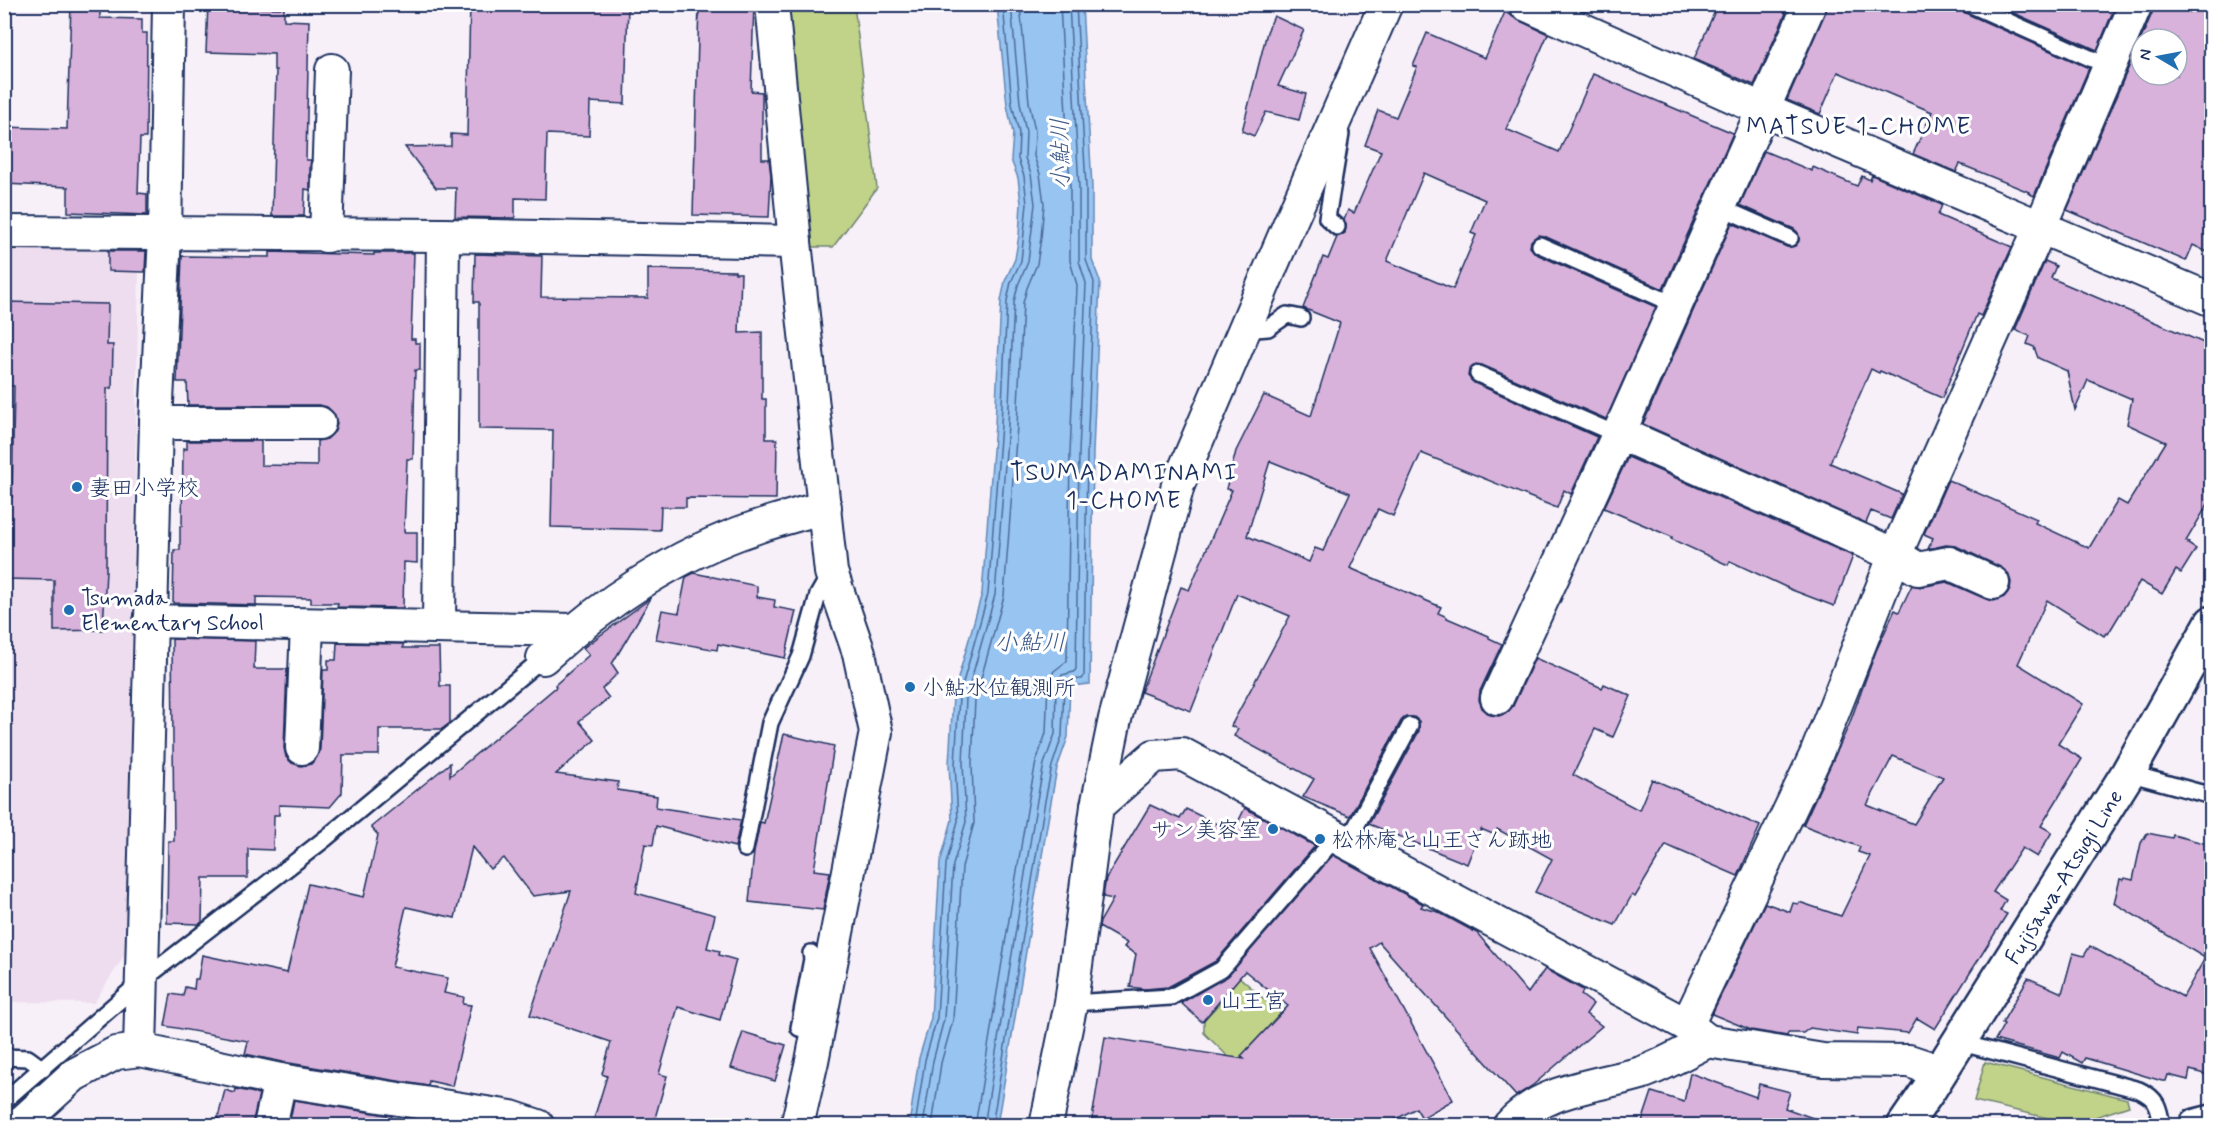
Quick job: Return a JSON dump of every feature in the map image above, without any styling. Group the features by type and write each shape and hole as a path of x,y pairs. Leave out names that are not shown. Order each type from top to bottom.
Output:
{"main road":[{"name":"Fujisawa-Atsugi Line","path":"1910,1121 1939,1071 2128,773 2211,623"},
{"path":"2196,1125 2211,1122"}],"street":[{"path":"140,1050 156,423 165,234 169,4"},
{"path":"772,4 795,243 831,572 859,653 876,732 818,1033 797,1125"},
{"path":"1046,1125 1071,1003 1097,806 1115,719 1178,485 1386,4"},
{"path":"1525,4 1764,110 2211,300"},
{"path":"1497,698 1619,434 1810,4"},
{"path":"1509,1125 1515,1118 1553,1096 1644,1072 1697,1033 1816,755 1895,555 2041,226 2136,4"},
{"path":"326,236 332,70"},
{"path":"4,232 443,235 795,243"},
{"path":"439,626 443,235"},
{"path":"156,423 301,415"},
{"path":"1619,434 1895,555 1918,569 1949,563 1993,583"},
{"path":"543,658 574,630 620,597 690,555 752,528 825,507"},
{"path":"150,621 574,630"},
{"path":"302,748 307,625"},
{"path":"1097,806 1154,756 1182,754 1697,1033 1823,1060 1909,1061 1939,1071"},
{"path":"18,1125 74,1075 116,1053 140,1050 280,1080 511,1117 538,1125"},
{"path":"270,1125 280,1080"}],"lane":[{"path":"1969,4 2110,67"},
{"path":"1336,118 1341,131 1327,218 1337,227"},
{"path":"1720,207 1790,238"},
{"path":"1540,245 1676,306"},
{"path":"1244,330 1268,328 1287,315 1301,318"},
{"path":"1478,374 1619,434"},
{"path":"745,849 770,723 801,656 818,595 831,572"},
{"path":"4,1101 143,980 326,838 543,658"},
{"path":"1071,1003 1171,997 1222,969 1336,837 1354,830 1410,726"},
{"path":"2128,773 2211,796"},
{"path":"810,953 812,959 799,1028 818,1033"},
{"path":"1958,1042 2152,1095 2160,1110 2162,1125"},
{"path":"4,1057 28,1059 43,1069"}],"shaded area":[{"name":"Tsumada Elementary School","path":"5,247 125,251 139,268 126,953 94,1003 5,1002"}],"green space":[{"path":"779,5 854,5 877,188 833,247 804,247"},
{"path":"1228,967 1281,1014 1248,1049 1255,1083 1204,1033 1204,1020 1227,995 1211,981"},
{"path":"1985,1062 2127,1099 2129,1106 2074,1124 1974,1101"}],"water":[{"name":"小鮎川","path":"997,5 1082,5 1092,187 1092,260 1100,281 1093,453 1090,684 1070,686 1068,737 1057,768 997,1125 909,1125 919,1058 931,1018 940,863 952,820 949,764 953,696 982,593 995,424 1001,301 1005,281 1015,259 1019,235 1021,203 1018,178 1011,160 1013,133 1007,105"}],"building":[{"path":"71,4 100,4 100,18 142,19 142,33 147,33 146,138 140,138 138,193 147,194 147,215 68,212 68,187 4,184 4,127 67,129"},
{"path":"208,4 259,4 259,8 284,8 284,20 309,21 306,160 311,160 310,190 305,189 304,216 272,216 276,70 274,70 274,54 206,52"},
{"path":"470,4 628,4 625,104 590,102 589,136 547,134 545,199 515,198 515,218 455,217 456,188 436,188 405,147 451,146 451,134 467,135"},
{"path":"699,4 754,4 751,91 762,92 762,159 769,159 771,176 769,217 693,215"},
{"path":"1718,4 1769,4 1786,13 1754,85 1694,59"},
{"path":"1828,4 1959,4 1965,13 2089,68 2034,196 1960,164 1956,172 1913,154 1932,112 1838,72 1820,114 1787,100"},
{"path":"1994,4 2116,4 2097,50"},
{"path":"2154,4 2211,4 2211,254 2193,245 2186,261 2067,210 2129,67 2129,87 2189,87 2189,27 2146,27"},
{"path":"1505,12 1548,34 1506,129 1559,152 1593,74 1733,133 1663,289 1544,236 1538,235 1531,241 1530,247 1536,254 1656,307 1606,419 1482,365 1476,364 1469,370 1468,376 1474,383 1597,437 1571,494 1564,490 1557,508 1421,453 1393,516 1378,509 1350,568 1441,607 1438,613 1502,644 1480,691 1479,700 1482,708 1490,715 1499,716 1508,712 1513,706 1535,658 1602,688 1604,684 1631,696 1613,737 1595,729 1573,775 1639,810 1652,779 1760,826 1738,876 1666,845 1635,897 1632,895 1615,925 1535,892 1552,859 1497,829 1495,835 1481,829 1467,864 1369,824 1419,731 1419,721 1414,717 1405,717 1401,721 1350,816 1303,797 1314,779 1234,736 1238,729 1231,726 1290,616 1237,594 1191,711 1141,692 1181,587 1189,590 1232,490 1226,489 1236,451 1264,395 1311,416 1340,323 1303,308 1323,257 1328,259 1337,237 1345,233 1344,220 1348,210 1354,213 1381,151 1365,145 1378,110 1396,117 1417,67 1413,66 1427,33 1485,58","holes":["1424,173 1485,200 1471,233 1476,235 1453,289 1387,261","1270,461 1350,493 1323,551 1315,548 1309,562 1247,536"]},
{"path":"1274,16 1304,30 1278,86 1306,94 1299,120 1266,112 1254,136 1242,131 1267,32"},
{"path":"1764,151 1812,171 1813,167 1857,186 1862,176 1870,180 1872,175 1942,205 1938,215 2012,247 1981,316 1977,314 1942,398 1871,369 1830,463 1902,494 1891,519 1871,511 1866,523 1643,424 1732,223 1787,247 1795,246 1799,241 1798,233 1794,229 1740,205"},
{"path":"108,251 146,251 145,272 108,271"},
{"path":"270,252 374,255 374,253 414,253 411,339 415,339 415,343 420,343 420,370 415,370 413,459 407,459 404,532 417,532 417,563 404,562 403,608 337,607 338,603 311,603 311,598 256,597 256,605 173,603 174,550 180,550 183,448 187,449 187,441 261,441 261,465 317,466 317,441 327,439 335,431 337,424 335,415 327,407 319,405 188,405 187,382 177,382 182,256 270,257"},
{"path":"475,254 542,256 541,297 648,298 648,269 741,273 739,333 762,332 762,399 766,399 766,439 777,439 776,499 686,498 686,507 661,507 660,530 551,527 553,430 479,429 479,302 474,302"},
{"path":"2045,261 2056,266 2051,278 2211,346 2211,499 2186,541 2196,549 2181,573 2176,570 2162,594 2140,581 2108,634 2104,636 2047,600 2018,664 2083,704 2058,744 2082,759 2041,826 2052,832 2037,857 2022,848 1993,892 2006,900 2000,911 2007,914 1935,1029 1917,1018 1908,1033 1858,1028 1857,1035 1810,1028 1803,1033 1788,1033 1787,1036 1751,1030 1712,1014 1765,903 1790,912 1793,903 1798,904 1799,902 1841,916 1870,856 1858,852 1860,847 1803,825 1849,725 1876,651 1895,610 1899,612 1912,585 1921,587 1947,582 1994,601 2004,597 2010,590 2011,582 2008,573 2000,567 1956,546 1946,545 1928,549 1933,538 1924,534 1948,480 2037,519 2035,523 2089,548 2118,500 2127,505 2166,442 2127,424 2132,399 2088,380 2075,410 2067,371 2038,358 2034,347 2027,344 2030,336 2015,330","holes":["1893,756 1943,777 1914,824 1867,805"]},
{"path":"4,302 108,304 107,345 113,345 112,388 107,388 106,570 103,630 54,631 54,580 4,579 4,497 12,497 14,386 4,386"},
{"path":"1628,457 1853,556 1834,606 1792,590 1730,561 1728,565 1671,539 1672,537 1604,508"},
{"path":"694,573 757,586 757,597 775,600 774,607 796,611 785,658 718,644 717,650 656,639 662,610 679,613 686,577"},
{"path":"651,598 612,664 618,673 602,689 609,698 579,721 595,740 556,774 618,782 617,790 657,796 656,807 741,820 735,847 656,826 653,845 645,844 636,893 715,915 707,948 720,951 719,955 736,960 720,1020 678,1007 659,1074 667,1076 653,1125 592,1125 607,1076 602,1074 611,1042 530,1015 571,891 533,896 504,858 490,869 472,847 455,918 406,907 392,967 448,978 444,993 464,997 463,1004 471,1005 452,1086 429,1081 428,1086 283,1062 245,1054 248,1041 165,1026 171,994 183,996 185,987 194,989 202,955 287,973 308,884 364,897 378,835 371,827 450,763 450,776 556,687 555,685 589,655 583,648"},
{"path":"172,639 255,641 254,669 287,669 284,748 286,757 292,763 301,766 311,764 320,749 323,670 328,670 328,660 336,660 337,643 403,644 403,648 439,648 440,686 450,686 450,723 442,729 379,729 379,755 343,755 342,793 330,807 279,805 279,815 274,815 273,850 248,849 248,878 203,878 202,922 199,924 167,923 168,841 174,841"},
{"path":"784,734 834,746 814,870 830,872 823,910 749,902 754,852 760,822 764,823"},
{"path":"1150,805 1180,819 1186,809 1233,832 1245,808 1315,846 1216,961 1168,987 1145,989 1130,987 1136,954 1124,947 1127,943 1099,927 1113,899 1103,897 1106,878"},
{"path":"2147,833 2172,838 2173,835 2211,845 2211,1076 2190,1070 2188,1080 2168,1075 2166,1081 2162,1081 2085,1058 2082,1063 2063,1052 2060,1058 1995,1040 2004,1024 2002,1023 2028,978 2062,993 2073,953 2084,956 2090,946 2183,997 2205,958 2114,903 2120,879 2133,880 2141,843"},
{"path":"1333,855 1423,904 1421,907 1438,912 1477,933 1528,993 1545,969 1583,990 1581,995 1593,1004 1586,1014 1602,1026 1532,1086 1516,1096 1379,942 1370,948 1453,1100 1422,1118 1416,1108 1386,1125 1091,1125 1105,1037 1244,1059 1241,1056 1288,1006 1245,971 1202,1022 1181,1003 1229,975"},
{"path":"743,1032 786,1045 775,1081 731,1068"},
{"path":"1690,1073 1756,1097 1759,1084 1790,1092 1785,1108 1824,1122 1823,1125 1641,1125 1652,1092 1684,1102"},
{"path":"236,1089 259,1094 252,1125 216,1125 225,1090 235,1093"},
{"path":"294,1100 392,1116 389,1125 289,1125"}],"place":[{"name":"妻田小学校","path":"77,487"},
{"name":"Tsumada Elementary School","path":"69,610"},
{"name":"小鮎水位観測所","path":"910,687"},
{"name":"サン美容室","path":"1273,829"},
{"name":"松林庵と山王さん跡地","path":"1320,839"},
{"name":"山王宮","path":"1208,1000"}],"district":[{"name":"MATSUE 1-CHOME","path":"1859,126"},
{"name":"TSUMADAMINAMI 1-CHOME","path":"1124,486"}]}
